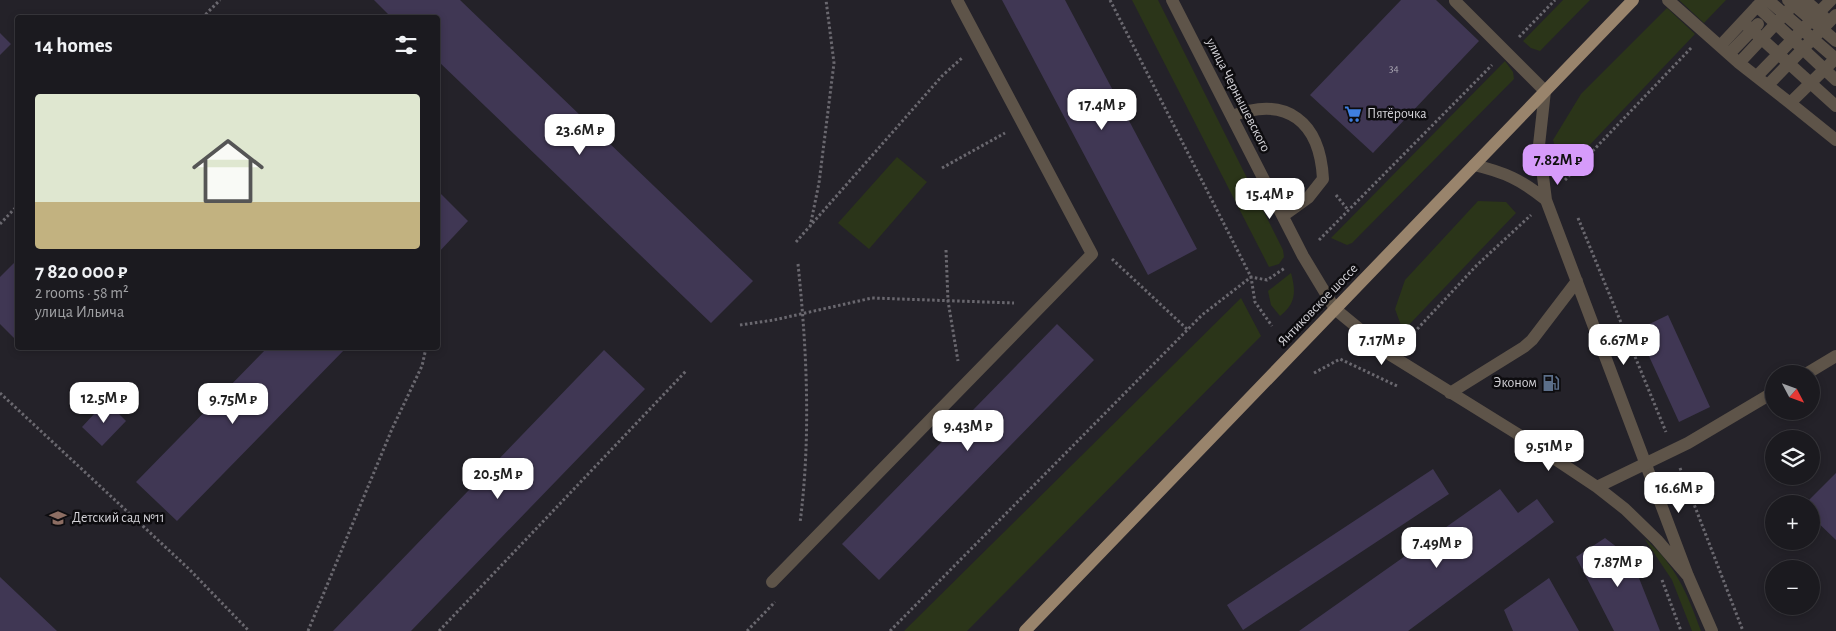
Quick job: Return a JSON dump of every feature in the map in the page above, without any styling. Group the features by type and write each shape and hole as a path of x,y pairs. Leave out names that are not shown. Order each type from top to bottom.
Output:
{"main road":[{"name":"Янтиковское шоссе","path":"1025,631 1632,0"}],"street":[{"path":"772,582 1092,254 957,0"},
{"name":"улица Чернышевского","path":"1172,0 1304,256 1335,309"},
{"path":"1668,0 1739,63 1790,103 1833,132"},
{"path":"1768,0 1836,58 1790,103"},
{"path":"1724,50 1781,0"},
{"path":"1788,0 1836,41"},
{"path":"1739,63 1798,0"},
{"path":"1805,0 1836,27"},
{"path":"1757,76 1830,0 1836,7"},
{"path":"1455,1 1545,91 1539,145 1546,200 1688,576 1712,631"},
{"path":"1724,50 1743,22 1760,3 1775,24 1836,80"},
{"path":"1768,85 1836,15"},
{"path":"1743,22 1836,106"},
{"path":"1232,116 1251,108 1276,108 1298,118 1315,140 1322,158 1323,179 1308,198 1283,216"},
{"path":"1474,165 1503,172 1527,184 1546,200"},
{"path":"1450,393 1524,347 1532,340 1577,281"},
{"path":"1335,309 1392,356 1597,487 1657,540 1688,576"},
{"path":"1820,366 1836,356"},
{"path":"1597,487 1672,450 1765,397"}],"path":[{"path":"205,15 220,0"},
{"path":"810,229 819,183 834,63 826,0"},
{"path":"1110,0 1251,277 1255,302 1272,326"},
{"path":"890,631 1209,310 1251,277 1267,280 1304,256 1555,0"},
{"path":"796,242 810,229 942,76 980,42"},
{"path":"942,168 1023,124"},
{"path":"0,224 15,208"},
{"path":"1574,210 1672,450 1743,631"},
{"path":"946,250 948,301 963,386"},
{"path":"1108,255 1188,330"},
{"path":"796,558 806,474 807,376 798,264"},
{"path":"740,325 872,298 1042,305"},
{"path":"308,631 392,429 422,366 426,350"},
{"path":"1314,373 1340,359 1401,389"},
{"path":"439,631 686,371"},
{"path":"0,393 189,569 249,631"},
{"path":"1658,575 1663,582 1681,631"},
{"path":"747,631 777,600"}],"green space":[{"path":"1132,0 1158,0 1283,250 1284,257 1279,264 1269,267"},
{"path":"1563,0 1590,0 1540,51 1531,48 1523,41"},
{"path":"1679,0 1726,0 1704,23"},
{"path":"1667,8 1695,34 1563,173 1553,140 1581,94"},
{"path":"1505,61 1513,72 1514,79 1352,243 1347,245 1331,238"},
{"path":"897,157 927,182 869,249 838,223"},
{"path":"1478,201 1506,202 1516,213 1403,331 1395,309 1405,280"},
{"path":"1291,273 1294,286 1292,302 1280,316 1271,305 1268,291"},
{"path":"1241,298 1261,336 967,631 904,631"},
{"path":"1644,538 1655,548 1679,580 1691,604 1701,631 1692,631 1672,580"}],"building":[{"path":"374,0 460,0 753,281 711,323 440,63 440,15 389,15"},
{"path":"1002,0 1065,0 1197,249 1148,275"},
{"path":"1401,0 1436,0 1479,41 1373,153 1310,95"},
{"path":"0,33 11,44 0,55"},
{"path":"440,193 468,221 440,251"},
{"path":"15,262 15,339 0,324 0,277"},
{"path":"1668,315 1710,407 1679,422 1637,330"},
{"path":"1057,324 1094,360 879,580 842,544"},
{"path":"265,350 344,350 177,521 136,482"},
{"path":"604,350 645,389 411,631 333,631"},
{"path":"106,401 126,421 102,446 82,427"},
{"path":"1433,469 1449,494 1243,630 1227,605"},
{"path":"1836,473 1836,540 1820,525 1820,495 1814,495"},
{"path":"1500,489 1518,513 1537,499 1554,522 1408,631 1299,631"},
{"path":"1605,538 1631,558 1660,631 1614,631 1576,557"},
{"path":"0,577 57,631 0,631"},
{"path":"1549,578 1579,631 1513,631 1504,610"}],"place":[{"name":"Пятёрочка","path":"1353,114"},
{"name":"Эконом","path":"1551,383"},
{"name":"Детский сад №11","path":"58,518"}]}
